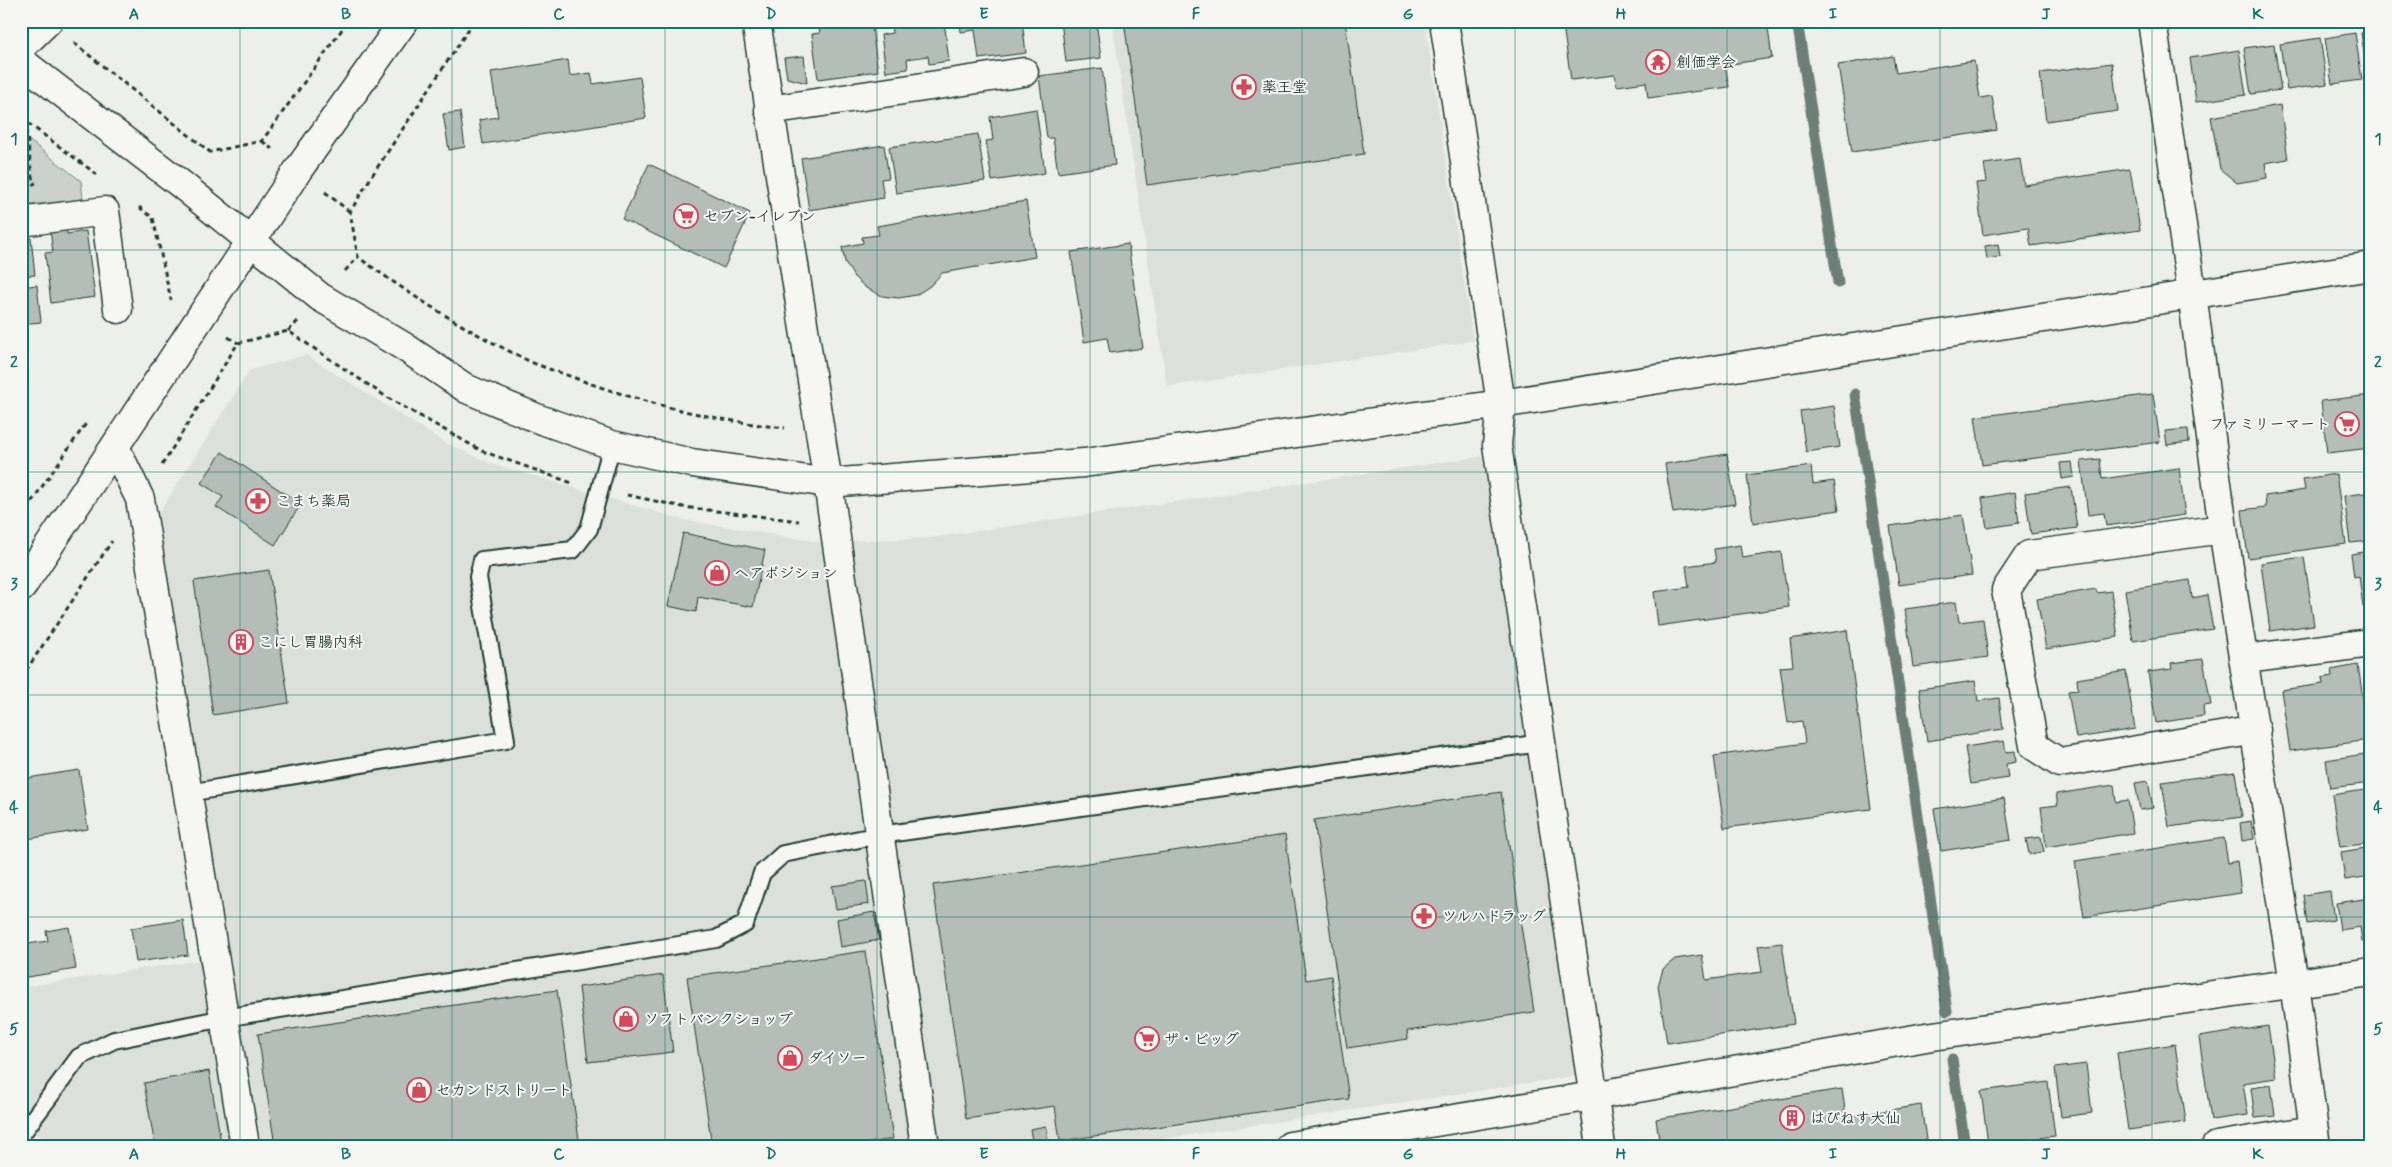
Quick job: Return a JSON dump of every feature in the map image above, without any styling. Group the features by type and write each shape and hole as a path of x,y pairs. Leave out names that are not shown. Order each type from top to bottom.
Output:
{"street":[{"path":"21,48 48,21"},
{"path":"21,588 298,170 404,21"},
{"path":"756,21 768,110 835,525 925,1146"},
{"path":"1444,21 1501,404 1497,445 1601,1146"},
{"path":"2152,21 2192,293 2223,529 2256,730 2315,1138 2216,1146"},
{"path":"21,61 252,241 320,297 403,346 467,389 539,419 612,445 692,463 828,483 1084,463 1501,404 2371,266"},
{"path":"768,110 1024,72"},
{"path":"21,222 105,211 118,309"},
{"path":"114,448 140,499 245,1146"},
{"path":"2223,529 2029,555 2006,590 2034,746 2060,763 2256,730"},
{"path":"2245,659 2371,643"},
{"path":"1290,1146 1593,1096 1926,1037 2371,972"}],"lane":[{"path":"188,792 506,740 478,577 482,560 573,550 589,529 612,445"},
{"path":"21,1135 79,1056 114,1040 224,1018 716,939 745,924 762,872 783,854 880,835 1541,743"}],"path":[{"path":"48,21 210,152 262,141 348,21"},
{"path":"474,21 378,166 350,212 358,257 422,303 520,357 587,383 671,409 758,425 820,431"},
{"path":"25,121 33,184 42,183"},
{"path":"21,678 140,499 238,343 288,331 388,398 482,451 567,481 682,507 835,525"}],"shaded area":[{"path":"1112,21 1425,21 1473,341 1167,387"},
{"path":"21,134 81,181 83,199 21,206"},
{"path":"306,355 446,443 490,463 680,519 817,542 929,538 1484,456 1575,1076 1118,1146 55,1146 21,1124 21,987 228,956 155,519 250,370"}],"building":[{"path":"524,21 563,21 524,26"},
{"path":"818,21 871,21 878,71 818,79 812,34 820,33"},
{"path":"891,21 944,21 949,61 929,64 928,56 907,59 908,69 886,72 881,35 892,33"},
{"path":"960,21 1022,21 1026,53 979,59 975,30 961,32"},
{"path":"1061,21 1096,21 1101,58 1066,62"},
{"name":"薬王堂","path":"1124,21 1345,21 1364,154 1147,185"},
{"name":"創価学会","path":"1599,21 1767,21 1772,58 1725,65 1729,87 1648,98 1646,82 1617,86 1615,75 1571,80 1563,26"},
{"path":"1975,21 2015,21 1976,27"},
{"path":"2371,32 2371,78 2368,79 2361,33"},
{"path":"2355,33 2362,80 2332,84 2325,38"},
{"path":"2320,38 2327,84 2287,90 2280,44"},
{"path":"2274,44 2281,90 2251,94 2244,48"},
{"path":"2239,50 2246,95 2196,102 2190,58"},
{"path":"804,56 807,83 787,78 784,58"},
{"path":"1893,56 1896,73 1974,61 1980,98 1992,96 1997,130 1852,152 1838,65"},
{"path":"568,60 570,76 591,73 593,84 640,77 646,118 483,144 479,120 498,117 491,72"},
{"path":"2112,63 2118,111 2046,121 2040,73"},
{"path":"1102,68 1115,165 1058,173 1053,138 1047,138 1039,76"},
{"path":"2280,105 2288,159 2265,163 2267,178 2237,183 2220,169 2211,117"},
{"path":"1036,109 1045,173 992,181 986,141 993,140 990,117"},
{"path":"460,112 465,147 449,150 443,114"},
{"path":"978,134 985,181 896,193 889,147"},
{"path":"884,145 889,178 881,179 884,198 809,210 801,158"},
{"path":"2020,159 2024,185 2130,169 2140,230 2031,246 2028,228 1983,235 1976,183 1987,182 1984,164"},
{"name":"セブン-イレブン","path":"649,164 750,213 724,268 622,219"},
{"path":"1026,201 1035,257 942,273 930,286 916,295 899,298 882,296 866,288 854,277 845,262 842,247 863,243 862,237 879,235 877,226"},
{"path":"66,227 67,234 86,231 95,297 51,303 45,253 53,252 50,230"},
{"path":"31,238 35,275 21,276 21,239"},
{"path":"1128,244 1143,348 1110,353 1107,338 1084,342 1071,252"},
{"path":"1998,244 2000,257 1987,259 1985,246"},
{"path":"37,285 41,322 21,324 21,287"},
{"path":"2153,394 2160,442 1982,465 1975,417"},
{"name":"ファミリーマート","path":"2371,395 2371,448 2327,453 2321,401"},
{"path":"1834,406 1840,447 1806,452 1800,411"},
{"path":"2188,429 2189,442 2167,445 2165,431"},
{"name":"こまち薬局","path":"222,452 301,504 275,545 216,507 223,497 201,483"},
{"path":"1727,454 1735,504 1673,513 1665,464"},
{"path":"2100,459 2102,479 2179,468 2185,515 2106,526 2104,513 2088,515 2081,461"},
{"path":"2072,462 2074,477 2062,479 2060,463"},
{"path":"1811,466 1813,484 1834,481 1839,510 1753,523 1747,475"},
{"path":"2336,474 2346,544 2248,558 2242,510 2266,507 2265,496 2305,490 2303,479"},
{"path":"2071,487 2077,528 2031,534 2025,493"},
{"path":"2015,492 2019,523 1987,528 1982,498"},
{"path":"2371,492 2371,541 2350,543 2344,496"},
{"path":"1963,515 1972,575 1899,585 1890,526"},
{"name":"ヘアポジション","path":"683,533 765,550 753,607 698,597 696,612 668,606"},
{"path":"1740,545 1742,558 1781,552 1789,607 1658,626 1654,592 1689,587 1686,566 1716,562 1714,549"},
{"path":"2371,551 2371,606 2363,607 2359,576 2354,577 2351,554"},
{"path":"2304,557 2314,625 2270,631 2261,563"},
{"name":"こにし胃腸内科","path":"269,570 289,703 213,715 194,581"},
{"path":"2190,580 2192,598 2207,595 2213,629 2133,641 2125,590"},
{"path":"2096,589 2097,593 2111,591 2118,637 2046,649 2037,599"},
{"path":"1956,602 1959,622 1983,619 1988,657 1913,667 1905,609"},
{"path":"1847,630 1871,809 1724,828 1714,756 1805,743 1802,721 1788,723 1780,667 1793,666 1790,639"},
{"path":"2203,659 2211,705 2203,706 2204,716 2156,723 2148,672 2172,669 2171,663"},
{"path":"2358,665 2369,740 2290,751 2281,690 2323,684 2322,678 2332,676 2331,670"},
{"path":"2126,671 2135,729 2076,738 2068,691 2078,690 2077,679"},
{"path":"1975,681 1978,701 1999,698 2003,729 1927,741 1919,689"},
{"path":"2004,741 2006,752 2015,751 2016,762 2006,764 2008,778 1971,784 1965,747"},
{"path":"2371,753 2371,783 2330,788 2326,760"},
{"path":"79,770 88,829 21,840 21,779"},
{"path":"2235,772 2242,817 2169,827 2162,782"},
{"path":"2148,781 2153,808 2140,810 2135,783"},
{"path":"2114,785 2116,802 2128,800 2133,833 2046,847 2041,807 2058,805 2056,794"},
{"path":"2371,789 2371,843 2340,847 2332,795"},
{"name":"ツルハドラッグ","path":"1501,792 1534,1012 1407,1031 1408,1039 1347,1048 1314,820"},
{"path":"2004,798 2011,840 1941,851 1934,809"},
{"path":"2251,821 2254,839 2242,841 2240,823"},
{"name":"ザ・ビッグ","path":"1285,835 1306,980 1331,976 1349,1099 1060,1141 1055,1106 966,1119 933,885"},
{"path":"2041,837 2044,852 2029,854 2026,839"},
{"path":"2224,838 2228,863 2237,861 2241,893 2084,917 2075,861"},
{"path":"2371,847 2371,876 2345,880 2341,852"},
{"path":"866,881 869,904 836,909 832,886"},
{"path":"2330,891 2334,920 2307,924 2303,895"},
{"path":"2371,898 2371,940 2362,941 2360,927 2340,930 2336,903"},
{"path":"874,912 879,940 841,947 837,919"},
{"path":"183,920 188,955 136,962 131,928"},
{"path":"69,927 76,969 22,978 21,945 48,941 46,931"},
{"path":"1782,943 1794,1024 1667,1043 1658,986 1663,969 1675,959 1702,955 1706,980 1762,972 1758,946"},
{"name":"ダイソー","path":"865,951 893,1139 851,1146 712,1146 687,977"},
{"name":"ソフトバンクショップ","path":"663,975 673,1052 588,1062 579,987"},
{"name":"セカンドストリート","path":"557,990 580,1146 275,1146 258,1034"},
{"path":"2268,1026 2276,1078 2243,1083 2248,1115 2211,1120 2199,1037"},
{"path":"2175,1044 2186,1122 2128,1130 2117,1053"},
{"path":"2086,1064 2092,1113 2061,1117 2055,1068"},
{"path":"209,1071 221,1142 198,1146 155,1146 144,1083"},
{"path":"2048,1082 2055,1136 1988,1144 1981,1091"},
{"path":"2271,1085 2275,1116 2255,1118 2251,1088"},
{"name":"はぴねす大仙","path":"1842,1089 1846,1117 1921,1105 1927,1146 1660,1146 1656,1119"},
{"path":"1046,1126 1049,1146 1033,1146 1030,1129"}],"waterway":[{"path":"1797,21 1838,283"},
{"path":"1855,394 1947,1011"},
{"path":"1952,1059 1965,1146"}],"place":[{"name":"創価学会","path":"1658,62"},
{"name":"薬王堂","path":"1244,87"},
{"name":"セブン-イレブン","path":"686,216"},
{"name":"ファミリーマート","path":"2347,424"},
{"name":"こまち薬局","path":"258,501"},
{"name":"ヘアポジション","path":"717,573"},
{"name":"こにし胃腸内科","path":"241,642"},
{"name":"ツルハドラッグ","path":"1424,916"},
{"name":"ソフトバンクショップ","path":"626,1019"},
{"name":"ザ・ビッグ","path":"1147,1039"},
{"name":"ダイソー","path":"790,1058"},
{"name":"セカンドストリート","path":"419,1090"},
{"name":"はぴねす大仙","path":"1792,1118"}]}
